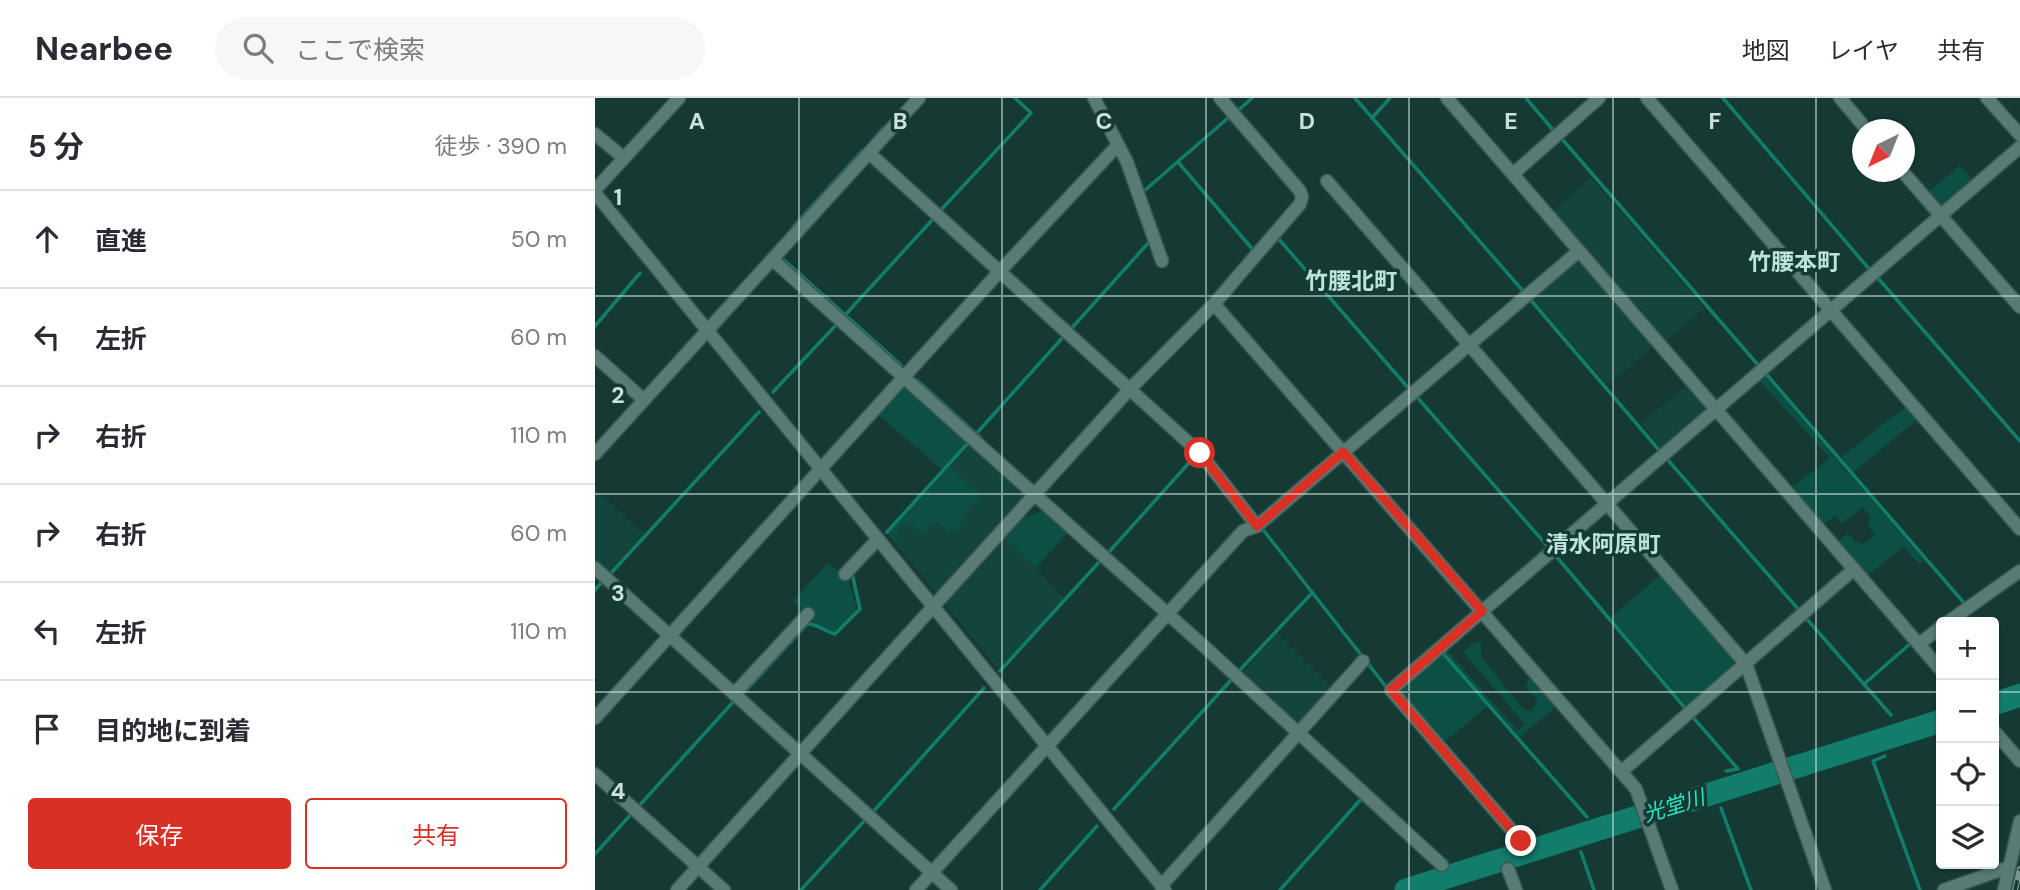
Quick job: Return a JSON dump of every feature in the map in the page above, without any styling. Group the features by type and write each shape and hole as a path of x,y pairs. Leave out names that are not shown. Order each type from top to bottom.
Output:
{"street":[{"path":"659,98 675,103 595,192 1163,888 1363,661"},
{"path":"595,454 919,98"},
{"path":"1094,98 1127,162 1162,261"},
{"path":"677,890 1129,390 1215,304 1300,204 1300,191 1220,98"},
{"path":"1447,98 1936,664"},
{"path":"1513,174 1599,98"},
{"path":"1647,98 2020,529"},
{"path":"1987,98 2020,135"},
{"path":"1845,100 1859,119"},
{"path":"595,134 624,158"},
{"path":"595,718 1000,271 1118,145"},
{"path":"1521,841 1391,690 2020,147"},
{"path":"869,153 1200,453 1257,526"},
{"path":"1327,181 1746,664 1825,890"},
{"path":"1912,182 2020,307"},
{"path":"916,890 1243,530 1257,526 1579,251"},
{"path":"773,260 1167,612 1442,865"},
{"path":"1215,304 1636,789 1672,890"},
{"path":"595,356 644,400"},
{"path":"845,574 878,539"},
{"path":"595,568 951,890"},
{"path":"1621,772 1854,569"},
{"path":"1955,617 2020,571"},
{"path":"734,694 808,614"},
{"path":"1919,644 1936,632"},
{"path":"1999,736 2020,761"},
{"path":"595,774 724,890"},
{"path":"2004,890 2012,872 2020,821"},
{"path":"1508,869 1515,890"},
{"path":"1944,890 2012,872"}],"shaded area":[{"path":"1960,165 1974,182 1944,208 1939,208 1927,194"},
{"path":"1591,178 1704,308 1666,341 1553,211"},
{"path":"1576,256 1653,346 1608,385 1530,295"},
{"path":"1762,373 1924,560 1919,564 1904,547 1866,576 1837,542 1848,533 1856,543 1859,541 1862,545 1875,536 1868,524 1870,517 1863,507 1842,523 1835,516 1822,525 1790,489 1830,458 1757,378"},
{"path":"902,385 908,386 968,442 942,470 877,413"},
{"path":"1687,385 1710,412 1664,451 1641,424"},
{"path":"1908,405 1919,418 1853,472 1841,457"},
{"path":"971,444 1027,494 942,592 935,592 888,534"},
{"path":"950,466 981,497 968,510 959,529 948,533 940,521 928,527 925,534 910,522 897,530 898,538 894,542 888,534"},
{"path":"595,489 644,534 607,574 595,563"},
{"path":"1045,509 1069,531 1036,568 1004,538 1023,516 1030,516"},
{"path":"1004,537 1064,599 999,670 946,605"},
{"path":"828,563 848,578 857,609 834,632 816,624 793,601"},
{"path":"1663,573 1739,661 1688,707 1611,617"},
{"path":"1480,618 1559,704 1520,737 1443,650 1445,648 1518,731 1525,724 1463,652 1476,641 1481,642 1481,657 1525,711 1531,711 1538,701 1526,687 1529,677"},
{"path":"1277,633 1335,690 1302,726 1243,672"},
{"path":"1440,652 1487,706 1442,744 1399,694 1398,687"}],"waterway":[{"path":"939,212 1031,113 1015,98"},
{"path":"1240,109 1252,98"},
{"path":"1355,98 1523,291"},
{"path":"1372,118 1390,98"},
{"path":"1526,98 1553,130"},
{"path":"1723,98 1870,270 1868,272"},
{"path":"1144,191 1228,118"},
{"path":"871,142 883,128"},
{"path":"1562,139 1759,366"},
{"path":"793,227 863,150"},
{"path":"1178,162 1254,251"},
{"path":"846,314 934,218"},
{"path":"1277,237 1410,390"},
{"path":"1070,330 1150,241"},
{"path":"784,260 901,365"},
{"path":"595,326 640,273"},
{"path":"1877,277 2020,441"},
{"path":"1529,298 1659,450"},
{"path":"773,392 837,324"},
{"path":"976,434 1064,336"},
{"path":"1767,375 1965,604"},
{"path":"917,380 981,438"},
{"path":"1416,396 1549,548"},
{"path":"612,572 759,412"},
{"path":"887,532 969,442"},
{"path":"1108,553 1197,454"},
{"path":"1667,459 1799,610"},
{"path":"1261,527 1387,688"},
{"path":"1555,555 1686,709"},
{"path":"1000,671 1101,560"},
{"path":"743,694 807,624 835,634 860,609 852,573"},
{"path":"595,590 602,582"},
{"path":"1238,672 1312,593"},
{"path":"1805,617 1891,715"},
{"path":"1864,684 1911,643"},
{"path":"1442,652 1587,817"},
{"path":"1114,809 1232,679"},
{"path":"872,813 984,688"},
{"name":"光堂川","path":"1999,702 2020,695"},
{"path":"638,807 734,701"},
{"path":"1691,715 1738,769 1726,771"},
{"name":"光堂川","path":"1406,890 1936,723"},
{"name":"光堂川","path":"1901,726 1903,734"},
{"name":"光堂川","path":"1880,741 1882,747"},
{"path":"1885,756 1873,761 1920,890"},
{"name":"光堂川","path":"1729,780 1733,788"},
{"name":"光堂川","path":"1715,793 1718,799"},
{"path":"1280,890 1362,798"},
{"path":"1721,808 1751,890"},
{"path":"595,854 633,812"},
{"path":"801,890 865,820"},
{"name":"光堂川","path":"1593,824 1599,830"},
{"path":"1040,890 1097,826"},
{"path":"1575,837 1578,844"},
{"path":"1581,852 1594,890"},
{"path":"1449,866 1458,874"}],"railway":[{"path":"2015,890 2020,869"}],"district":[{"name":"竹腰本町","path":"1794,262"},
{"name":"竹腰北町","path":"1351,281"},
{"name":"清水阿原町","path":"1603,544"}],"route":[{"path":"1200,453 1257,526 1343,452 1482,611 1391,690 1521,841"}]}
